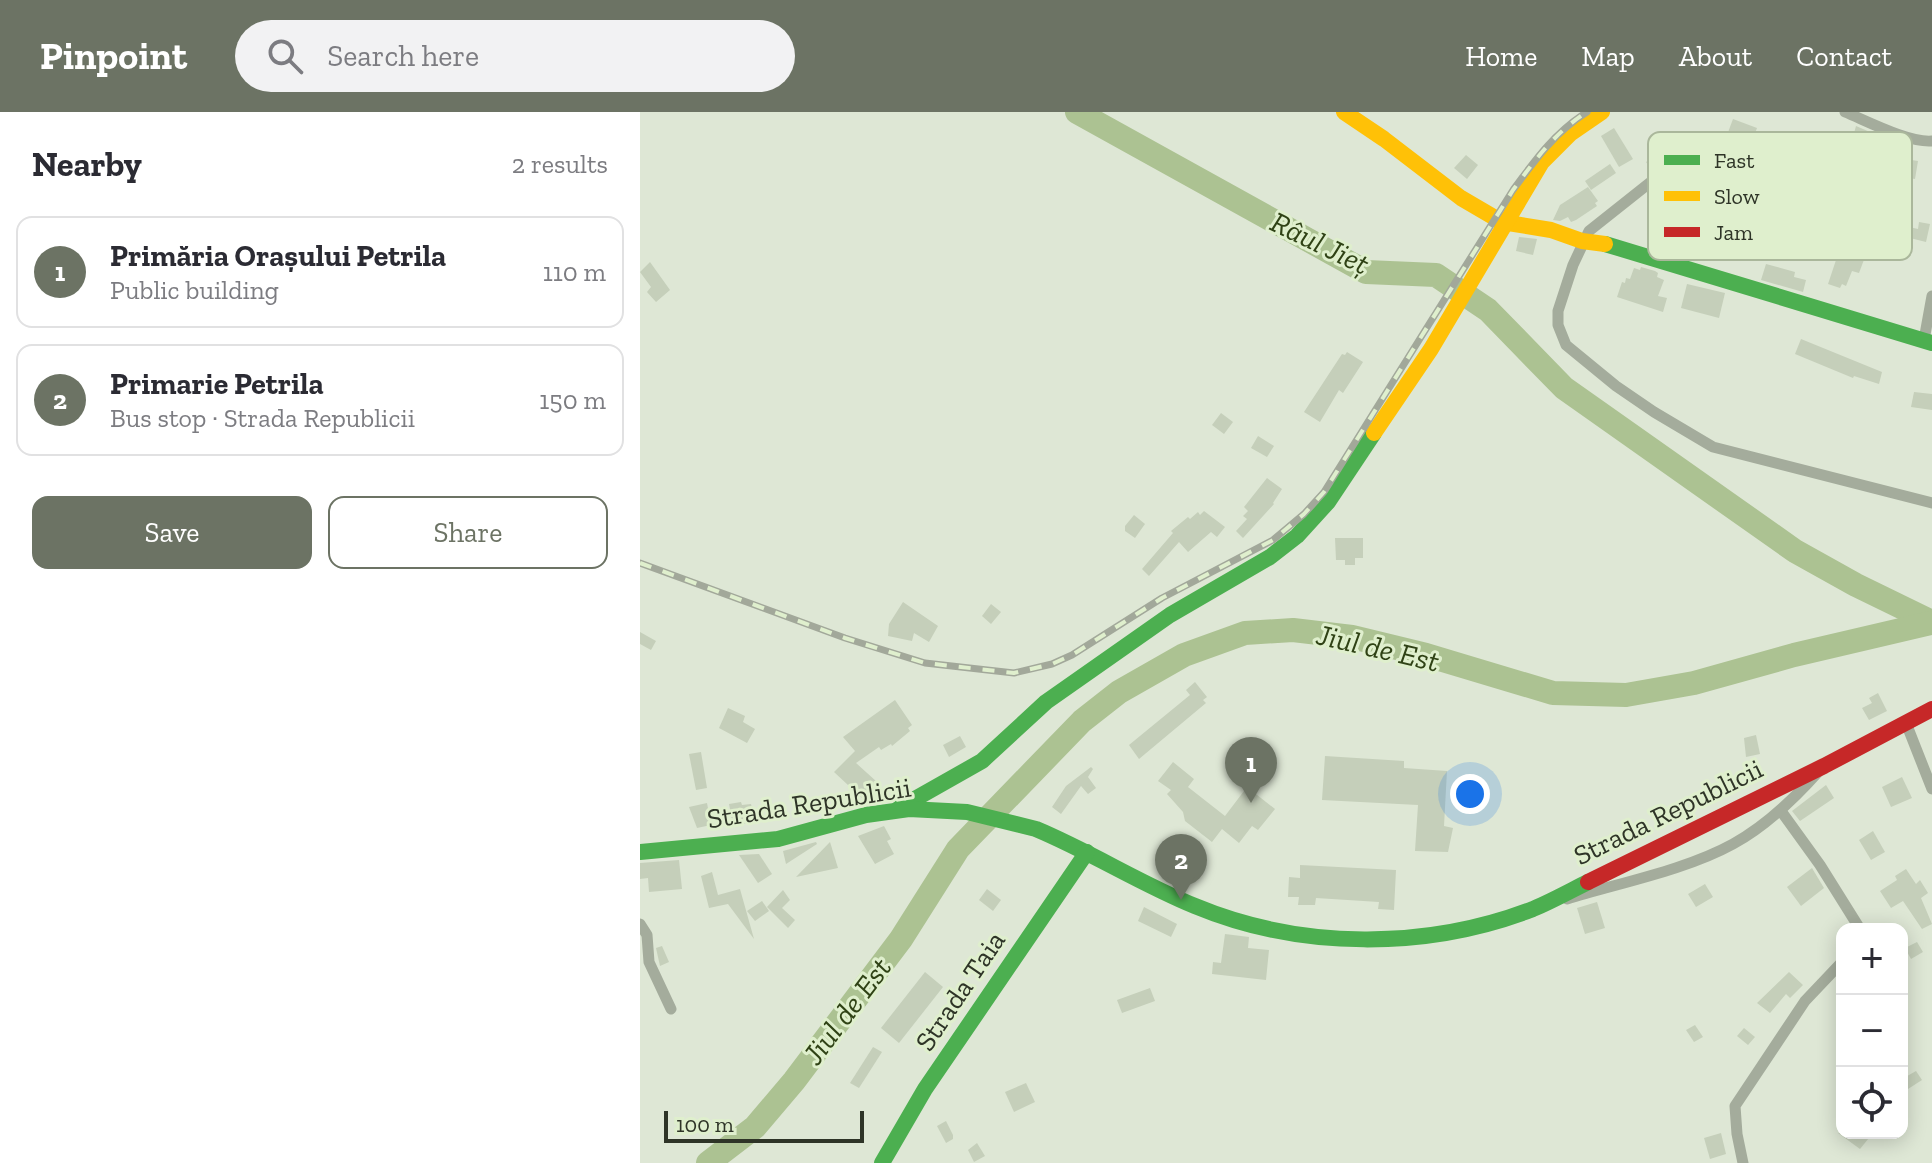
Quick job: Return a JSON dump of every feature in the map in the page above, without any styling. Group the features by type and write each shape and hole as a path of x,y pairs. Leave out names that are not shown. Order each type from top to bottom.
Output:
{"street":[{"path":"1344,112 1399,147 1439,181 1505,224 1558,232 1583,243 1598,242 1648,257"},
{"path":"898,809 982,761 1046,702 1170,615 1270,557 1297,536 1328,502 1431,349 1542,162 1570,134 1602,112"},
{"path":"1845,112 1895,132"},
{"path":"1912,137 1932,141"},
{"path":"1648,184 1589,231 1563,293 1558,325 1566,345 1616,386 1713,447 1932,503"},
{"path":"1658,260 1928,341 1932,296"},
{"name":"Strada Republicii","path":"1535,908 1824,766 1932,709"},
{"path":"1906,723 1932,789"},
{"name":"Strada Republicii","path":"640,852 757,842 898,809 979,813 1059,839 1211,914 1312,935 1422,937 1503,919 1714,854 1781,811 1824,766"},
{"path":"1781,811 1856,923"},
{"name":"Strada Taia","path":"882,1163 925,1089 1087,852"},
{"path":"640,924 647,935 649,962 671,1009"},
{"path":"1743,1163 1735,1106 1805,1001 1836,968"}],"building":[{"path":"1733,119 1757,128 1756,132 1728,132"},
{"path":"1856,126 1870,132 1854,132"},
{"path":"1614,128 1633,159 1619,167 1601,136"},
{"path":"1466,155 1478,165 1467,179 1454,168"},
{"path":"1912,160 1918,161 1915,179 1912,179"},
{"path":"1610,164 1616,173 1591,190 1585,181"},
{"path":"1588,187 1598,201 1595,203 1597,206 1571,222 1568,217 1553,220 1560,205"},
{"path":"1919,222 1930,224 1926,242 1912,238 1912,228 1918,229"},
{"path":"1519,237 1537,239 1533,255 1516,251"},
{"path":"1836,260 1864,260 1859,273 1852,271 1846,286 1842,284 1840,288 1828,284"},
{"path":"650,262 670,290 656,302 647,292 651,287 640,272"},
{"path":"1766,264 1795,272 1794,277 1806,280 1803,292 1761,280"},
{"path":"1641,267 1655,271 1657,277 1664,280 1658,296 1667,298 1663,312 1617,297 1622,282 1630,279 1634,268 1640,270"},
{"path":"1687,284 1725,293 1719,318 1681,308"},
{"path":"1801,339 1882,372 1879,384 1853,378 1795,354"},
{"path":"1347,352 1363,362 1343,393 1339,390 1320,422 1304,412 1342,354"},
{"path":"1914,392 1932,394 1932,410 1911,407"},
{"path":"1221,413 1233,422 1224,434 1212,425"},
{"path":"1258,436 1274,446 1267,457 1251,448"},
{"path":"1267,478 1282,489 1274,504 1243,538 1236,531 1247,519 1243,516 1248,511 1244,507"},
{"path":"1204,511 1225,527 1217,537 1211,532 1188,552 1179,542 1149,576 1142,569 1173,533 1171,531 1188,517 1190,519"},
{"path":"1134,515 1145,524 1135,538 1125,531 1125,526"},
{"path":"1335,538 1363,538 1363,558 1355,558 1355,565 1345,565 1345,560 1336,560"},
{"path":"903,602 938,626 929,642 914,633 912,641 888,636 889,624"},
{"path":"991,604 1001,612 991,624 982,616"},
{"path":"640,632 656,641 651,650 640,644"},
{"path":"1195,682 1207,697 1203,700 1206,703 1139,759 1129,745 1190,695 1186,690"},
{"path":"1878,693 1887,711 1869,720 1862,708 1872,703 1869,698"},
{"path":"895,700 912,725 908,728 910,731 892,746 881,750 879,747 856,763 877,782 862,798 834,772 855,751 843,737"},
{"path":"728,708 745,716 743,722 755,729 747,743 719,728"},
{"path":"1756,735 1760,754 1746,757 1744,738"},
{"path":"960,736 966,747 949,757 943,745"},
{"path":"701,752 707,788 696,790 689,754"},
{"path":"1325,756 1404,761 1404,768 1447,771 1444,826 1453,828 1448,852 1415,851 1418,805 1322,800"},
{"path":"1173,762 1194,779 1188,787 1225,816 1247,787 1275,809 1258,830 1252,826 1239,843 1222,829 1212,842 1185,821 1183,812 1167,794 1171,790 1158,781"},
{"path":"1091,767 1093,769 1088,777 1096,788 1088,794 1081,786 1061,814 1052,807 1066,786"},
{"path":"1902,777 1912,798 1891,807 1882,787"},
{"path":"1826,785 1834,798 1800,821 1792,811"},
{"path":"741,802 742,805 751,804 755,822 733,826 729,804"},
{"path":"707,803 711,825 697,828 689,807"},
{"path":"884,826 894,854 875,864 858,836"},
{"path":"1873,831 1885,852 1871,860 1859,840"},
{"path":"830,842 838,868 796,877"},
{"path":"817,844 786,864 783,851"},
{"path":"759,854 772,874 758,883 739,855"},
{"path":"679,860 682,889 649,892 648,878 640,879 640,863"},
{"path":"1300,865 1396,870 1394,910 1378,909 1379,902 1316,898 1315,905 1298,905 1299,897 1288,897 1289,877 1300,878"},
{"path":"1812,868 1824,888 1801,906 1787,887"},
{"path":"1906,869 1916,884 1920,880 1928,893 1921,898 1932,924 1922,929 1903,901 1891,908 1880,891 1897,880 1895,876"},
{"path":"712,872 718,895 740,889 754,939 728,904 709,908 701,876"},
{"path":"1705,884 1713,897 1696,907 1688,894"},
{"path":"987,889 1001,900 993,911 979,900"},
{"path":"783,890 790,900 782,908 795,920 788,928 767,907"},
{"path":"762,901 769,911 755,921 747,911"},
{"path":"1597,902 1605,928 1585,934 1577,908"},
{"path":"1144,907 1177,924 1171,937 1138,921"},
{"path":"1225,934 1249,937 1248,948 1269,950 1266,980 1212,974 1213,962 1221,963"},
{"path":"1917,942 1923,952 1911,959 1908,946"},
{"path":"662,946 669,962 660,966 656,948"},
{"path":"925,972 943,987 899,1043 881,1028"},
{"path":"1789,972 1803,985 1790,998 1786,994 1770,1013 1757,1003"},
{"path":"1150,988 1155,1001 1122,1013 1117,1000"},
{"path":"1695,1025 1703,1037 1694,1042 1686,1030"},
{"path":"1744,1028 1755,1037 1748,1045 1737,1036"},
{"path":"873,1047 882,1052 859,1088 850,1083"},
{"path":"1916,1071 1922,1080 1908,1089 1908,1076"},
{"path":"1026,1083 1035,1102 1014,1112 1005,1092"},
{"path":"946,1121 953,1139 946,1143 937,1126"},
{"path":"1721,1133 1726,1154 1710,1159 1704,1138"},
{"path":"1846,1139 1868,1139 1860,1149"},
{"path":"977,1143 985,1156 974,1162 968,1150"}],"waterway":[{"name":"Râul Jieț","path":"1077,112 1366,272 1436,275 1488,310 1564,388 1795,551 1932,622"},
{"name":"Jiul de Est","path":"708,1163 755,1127 794,1081 901,939 958,849 1082,721 1119,692 1184,655 1245,633 1293,630 1352,637 1426,655 1553,693 1626,695 1694,683 1794,655 1931,623"},
{"path":"723,1163 727,1149"}],"railway":[{"path":"640,563 845,638 925,663 1014,673 1052,664 1072,655 1162,598 1273,540 1304,514 1324,492 1513,190 1555,138 1587,112"}],"traffic: fast":[{"path":"1605,244 1648,257"},
{"path":"1658,260 1932,343"},
{"path":"899,808 982,761 1046,702 1170,615 1270,557 1297,536 1328,502 1374,433"},
{"path":"640,852 778,839 866,815 909,809 967,812 1036,829 1175,897 1236,920 1278,931 1364,939 1407,938 1492,922 1533,909 1588,882"},
{"path":"882,1163 925,1089 1087,852"}],"traffic: slow":[{"path":"1344,112 1461,198 1502,222 1551,230 1582,241 1605,244"},
{"path":"1374,433 1431,349 1542,162 1570,134 1602,112"}],"traffic: jam":[{"path":"1588,882 1932,709"}],"place":[{"name":"Primăria Orașului Petrila","path":"1251,803"},
{"name":"Primarie Petrila","path":"1181,900"}]}
